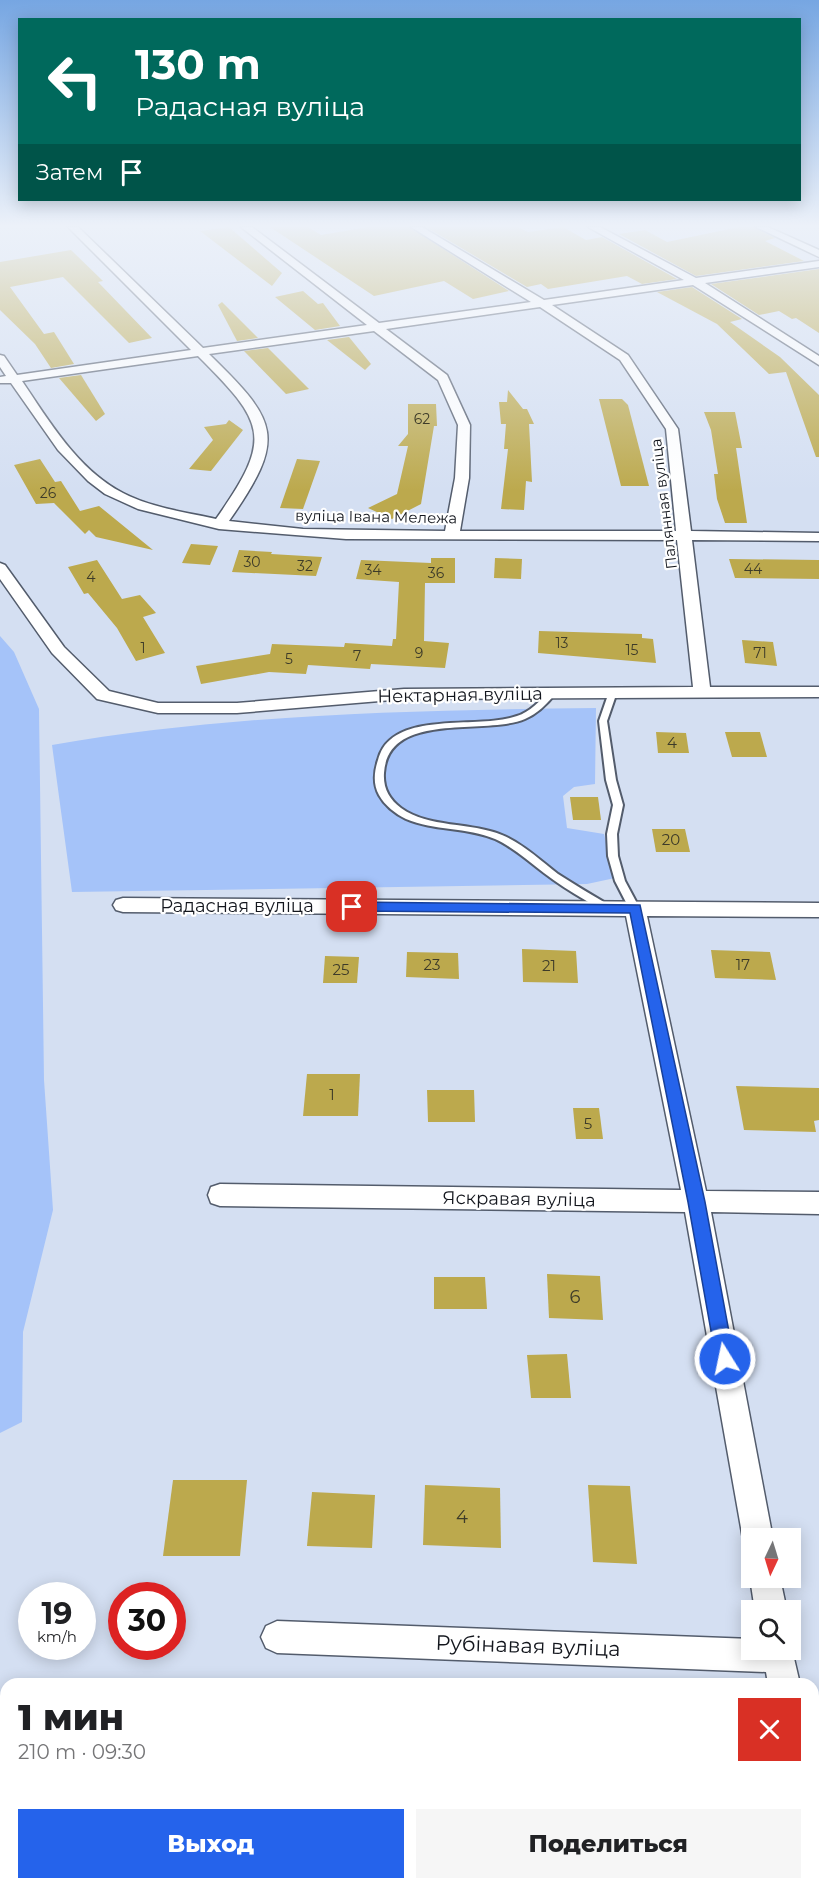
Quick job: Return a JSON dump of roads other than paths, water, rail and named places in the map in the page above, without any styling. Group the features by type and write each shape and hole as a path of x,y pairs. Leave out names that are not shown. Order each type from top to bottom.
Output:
{"street":[{"path":"164,315 244,395 259,421 262,446 248,482 219,525"},
{"path":"361,315 443,378 464,425 462,478 452,535"},
{"path":"7,380 466,315"},
{"name":"Палянная вуліца","path":"560,315 624,358 672,429 702,691"},
{"path":"751,315 778,331 819,362"},
{"name":"вуліца Івана Мележа","path":"0,359 7,380 81,467 111,491 145,507 219,525 326,534 819,537"},
{"name":"Нектарная вуліца","path":"0,568 58,650 103,695 158,708 237,708 404,694 819,692"},
{"name":"Радасная вуліца","path":"123,905 819,910"},
{"path":"635,909 696,1202 756,1528"},
{"name":"Яскравая вуліца","path":"220,1196 819,1203"},
{"name":"Рубінавая вуліца","path":"278,1637 780,1663"}],"lane":[{"path":"613,692 603,721 611,780 618,806 612,834 613,856 620,881 635,909"},
{"path":"552,693 520,718 490,723 434,727 404,735 384,750 379,770 380,789 391,805 411,818 477,830 500,837 605,908"}]}
